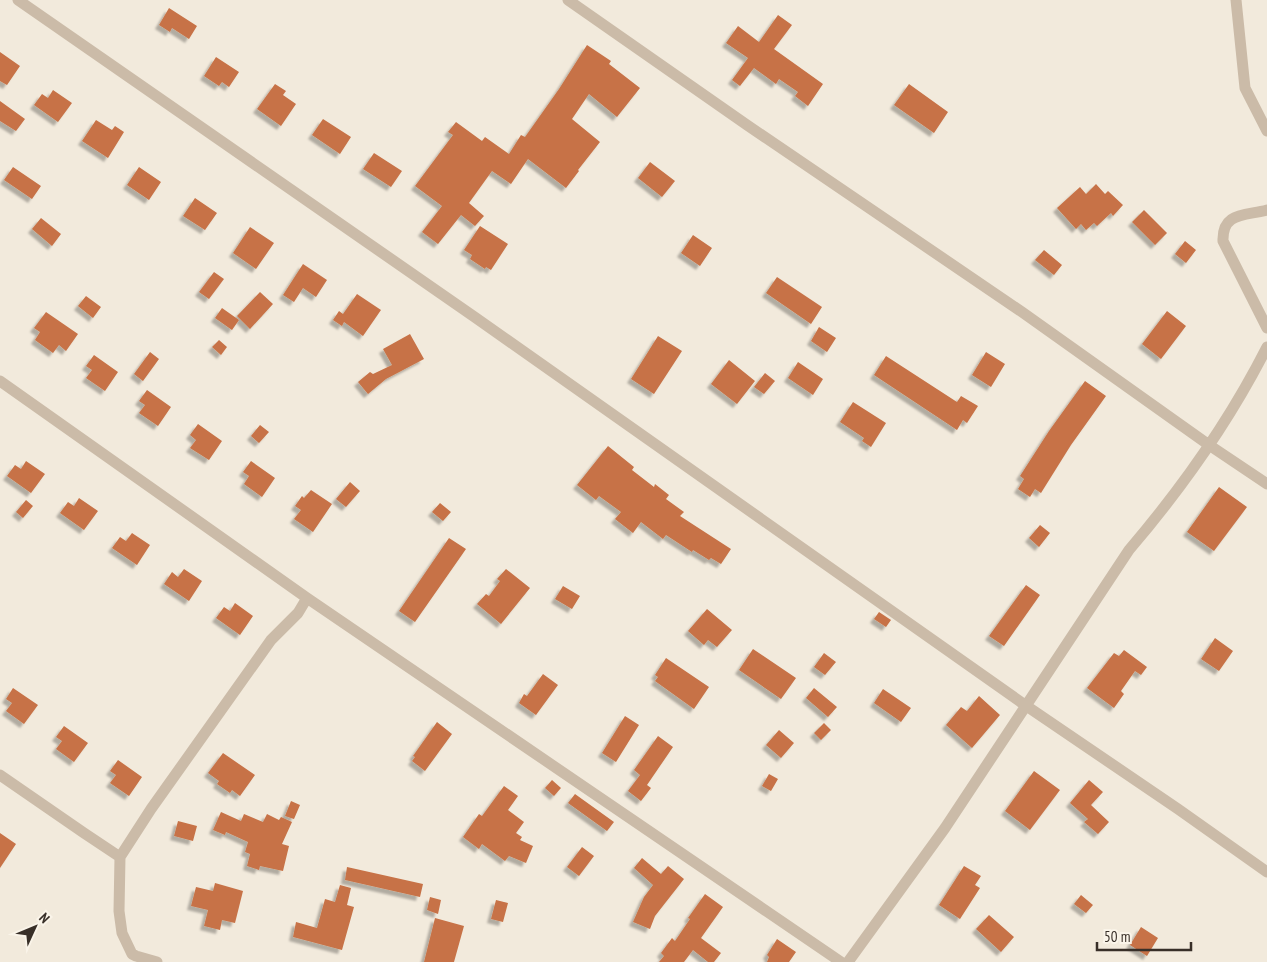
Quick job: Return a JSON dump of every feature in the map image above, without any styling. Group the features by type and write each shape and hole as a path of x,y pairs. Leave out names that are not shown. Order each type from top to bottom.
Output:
{"street":[{"path":"18,0 492,329 1025,705 1267,872"},
{"path":"568,0 1267,484"},
{"path":"1236,0 1245,88 1267,131"},
{"path":"1267,210 1237,217 1226,222 1222,230 1223,241 1267,328"},
{"path":"848,962 945,828 1129,550 1150,525 1209,445 1267,347"},
{"path":"0,380 307,598 841,962"},
{"path":"157,962 132,954 122,933 120,857 271,640 298,613 307,598"},
{"path":"0,775 120,857"}],"building":[{"path":"169,8 197,26 189,39 172,28 170,32 159,25"},
{"path":"778,15 792,25 774,49 823,84 808,106 795,96 798,92 779,79 776,84 754,68 740,86 732,80 748,58 726,43 738,26 759,42"},
{"path":"587,45 611,61 609,64 640,88 617,117 589,94 572,119 600,142 566,188 528,159 511,184 492,171 469,203 484,216 475,226 461,215 438,244 422,232 442,206 415,186 453,135 448,132 456,122 482,141 485,137 509,154 521,135 525,137"},
{"path":"0,52 20,66 7,85 0,81"},
{"path":"216,57 239,72 229,87 222,82 219,86 204,76"},
{"path":"275,84 286,91 283,95 296,104 281,126 257,109"},
{"path":"909,84 948,112 934,133 894,105"},
{"path":"53,90 72,103 58,122 34,105 42,94 48,98"},
{"path":"0,101 25,119 16,131 0,121"},
{"path":"323,119 351,137 340,154 312,135"},
{"path":"96,120 112,130 115,126 124,132 108,158 82,141"},
{"path":"374,153 402,171 391,187 363,169"},
{"path":"650,162 675,181 662,197 638,178"},
{"path":"13,167 41,186 32,199 4,180"},
{"path":"139,167 161,182 149,200 127,185"},
{"path":"1096,184 1105,194 1108,191 1123,205 1113,216 1111,213 1097,226 1094,223 1086,230 1081,224 1076,229 1057,208 1080,187 1086,194"},
{"path":"195,198 217,213 205,230 183,216"},
{"path":"1144,210 1167,233 1155,245 1132,222"},
{"path":"41,218 61,234 52,246 32,229"},
{"path":"480,226 508,244 491,270 486,267 485,269 470,259 472,255 464,250"},
{"path":"250,227 274,243 256,269 233,253"},
{"path":"693,235 712,248 700,266 681,253"},
{"path":"1185,241 1196,250 1186,263 1175,254"},
{"path":"1044,250 1062,265 1054,275 1035,260"},
{"path":"303,264 327,280 316,297 303,288 294,302 283,295"},
{"path":"214,272 224,279 209,299 199,292"},
{"path":"777,277 822,307 811,324 766,293"},
{"path":"260,292 273,304 250,329 237,316"},
{"path":"357,294 381,310 363,336 344,322 342,326 333,320 339,311 343,314"},
{"path":"86,296 101,307 93,318 78,306"},
{"path":"222,308 239,320 232,330 215,318"},
{"path":"1167,311 1186,326 1161,359 1142,344"},
{"path":"46,312 78,334 66,351 59,345 53,353 35,340 40,332 34,328"},
{"path":"819,327 836,338 827,352 811,341"},
{"path":"410,334 424,359 386,379 368,394 358,382 370,372 373,374 392,365 383,349"},
{"path":"658,336 682,351 654,394 631,379"},
{"path":"219,340 227,347 221,355 212,347"},
{"path":"150,352 159,359 143,381 134,374"},
{"path":"986,352 1005,364 991,387 972,375"},
{"path":"94,355 118,372 105,391 86,378 92,370 86,366"},
{"path":"886,356 957,402 961,396 978,406 967,423 963,420 957,430 874,375"},
{"path":"729,360 755,381 737,404 711,384"},
{"path":"798,362 823,379 813,395 788,378"},
{"path":"765,373 775,381 764,394 754,387"},
{"path":"1085,381 1106,396 1071,445 1041,493 1035,489 1030,497 1018,489 1024,479 1020,476"},
{"path":"147,390 171,407 158,426 139,413 145,405 139,401"},
{"path":"853,402 886,423 871,447 862,441 864,438 840,422"},
{"path":"198,424 222,441 209,460 190,448 196,440 190,435"},
{"path":"260,425 269,432 259,443 251,436"},
{"path":"608,446 634,467 632,470 654,487 655,484 669,495 666,499 684,512 680,516 731,549 721,564 711,558 709,560 693,550 692,552 666,535 663,539 641,522 633,533 615,519 621,512 599,496 596,500 577,485"},
{"path":"26,461 45,474 31,493 7,476 15,465 21,469"},
{"path":"251,461 275,478 262,497 244,484 249,476 243,472"},
{"path":"350,482 360,491 346,507 336,499"},
{"path":"1219,487 1247,507 1214,551 1187,532"},
{"path":"311,490 332,504 313,532 294,519 301,510 295,506 302,496 304,498"},
{"path":"79,498 98,511 84,530 60,513 68,502 74,506"},
{"path":"26,500 33,506 23,518 16,512"},
{"path":"440,503 451,512 443,521 432,512"},
{"path":"1040,525 1050,533 1039,547 1029,538"},
{"path":"132,533 150,545 137,565 112,548 120,537 126,541"},
{"path":"449,538 466,549 415,622 399,611"},
{"path":"184,569 202,581 189,601 164,584 172,572 178,577"},
{"path":"506,569 530,588 501,624 477,604 486,594 489,596 500,581 497,579"},
{"path":"1026,585 1040,595 1004,646 989,636"},
{"path":"563,586 580,596 572,609 555,599"},
{"path":"235,603 253,616 240,635 216,618 224,607 230,611"},
{"path":"707,609 732,630 717,647 708,640 704,645 688,631"},
{"path":"879,612 891,620 886,627 874,619"},
{"path":"1215,638 1233,651 1219,671 1201,659"},
{"path":"753,649 796,678 781,699 739,670"},
{"path":"1124,650 1147,667 1141,675 1135,671 1121,691 1124,694 1114,708 1087,688 1114,653 1119,656"},
{"path":"824,653 836,662 825,675 814,667"},
{"path":"666,658 709,687 694,709 655,681 658,677 655,675"},
{"path":"543,674 558,685 536,715 519,703 524,694 527,696"},
{"path":"13,688 38,705 24,724 6,711 12,703 6,699"},
{"path":"814,688 837,707 828,717 806,698"},
{"path":"883,689 911,708 901,722 874,703"},
{"path":"979,696 1000,715 972,748 946,725 961,707 967,711"},
{"path":"625,716 639,725 616,762 602,753"},
{"path":"437,722 452,734 425,771 412,761 415,757 413,756"},
{"path":"824,723 831,730 821,740 814,733"},
{"path":"64,726 88,743 74,762 56,749 62,741 56,737"},
{"path":"779,730 794,743 781,758 766,745"},
{"path":"658,736 673,747 647,785 651,788 641,801 628,791 640,775 634,770"},
{"path":"223,753 255,775 240,796 232,790 230,793 217,784 219,781 208,773"},
{"path":"118,760 142,777 129,796 110,783 116,775 110,771"},
{"path":"1034,771 1060,790 1030,830 1005,811"},
{"path":"769,774 778,779 771,791 762,786"},
{"path":"552,780 561,788 554,796 545,788"},
{"path":"1089,780 1103,792 1091,805 1109,822 1098,834 1084,822 1088,819 1070,803"},
{"path":"504,786 518,796 508,810 524,822 516,833 522,837 520,840 533,846 526,863 509,856 505,861 482,844 479,849 463,837 479,814 482,816"},
{"path":"575,794 614,822 607,831 568,803"},
{"path":"291,801 300,805 294,819 285,816"},
{"path":"221,812 241,821 244,814 263,822 267,814 279,820 281,817 292,822 282,844 289,846 283,871 260,866 259,870 247,866 250,854 245,852 248,842 226,832 225,835 213,830"},
{"path":"178,821 197,826 193,841 174,836"},
{"path":"0,833 16,844 0,868"},
{"path":"582,847 594,856 579,876 567,867"},
{"path":"642,858 661,874 668,866 684,879 655,916 650,929 633,922 644,897 653,885 634,868"},
{"path":"964,866 981,876 975,885 980,888 960,919 939,905"},
{"path":"347,867 423,884 420,897 345,880"},
{"path":"215,883 243,891 235,923 222,920 220,930 204,926 208,910 191,906 196,887 213,891"},
{"path":"340,885 351,888 347,905 354,907 342,950 293,937 296,922 317,928 325,899 335,902"},
{"path":"705,894 723,907 701,938 721,953 714,962 708,962 693,950 684,962 659,962 664,956 661,953 672,938 675,941"},
{"path":"1081,895 1093,905 1086,913 1074,904"},
{"path":"430,897 441,900 438,914 427,910"},
{"path":"496,900 508,903 503,922 491,919"},
{"path":"989,915 1014,937 1001,952 976,929"},
{"path":"435,918 464,926 454,962 424,962"},
{"path":"1141,927 1158,938 1147,956 1130,945"},
{"path":"777,939 796,952 789,962 767,962 769,957 767,955"}]}
